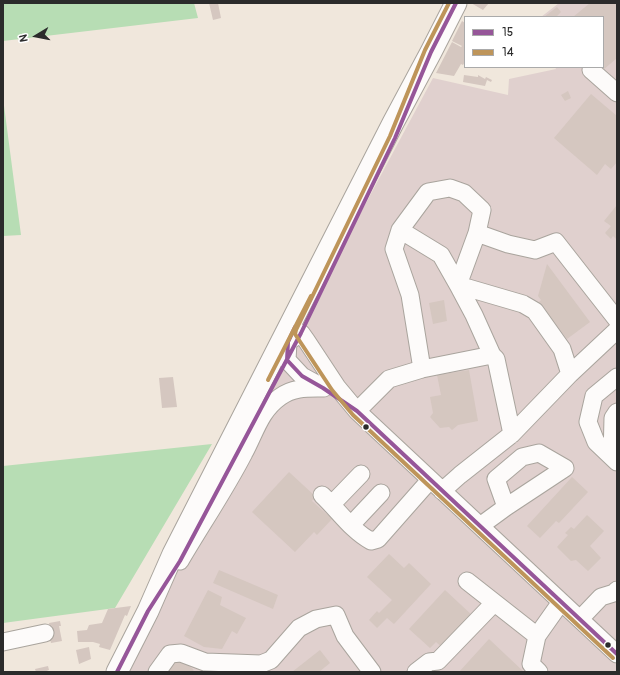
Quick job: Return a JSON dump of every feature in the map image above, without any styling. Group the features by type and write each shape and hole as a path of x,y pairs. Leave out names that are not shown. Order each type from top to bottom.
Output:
{"main road":[{"path":"117,672 148,610 173,554 341,224 456,3"},
{"path":"148,610 180,561 292,345 395,138 431,52"}],"street":[{"path":"591,70 617,93"},
{"path":"422,369 410,295 394,249 400,230 428,192 450,188 464,193 482,210 477,233 458,285"},
{"path":"263,378 292,345 327,266 341,224"},
{"path":"400,230 441,255 458,285 474,315 492,355 496,359 512,434"},
{"path":"477,233 508,244 535,250 556,242 617,320"},
{"path":"458,285 523,304 535,310 562,349 570,374"},
{"path":"361,474 327,500 351,525 365,538 371,541 378,539 436,486 460,475 512,434 570,374 617,330"},
{"path":"292,345 306,340 337,387 357,411 617,654"},
{"path":"292,345 302,376 357,411"},
{"path":"357,411 389,379 422,369 492,355"},
{"path":"614,459 596,442 588,422 594,396 617,377"},
{"path":"180,561 244,453 264,412 280,397 292,390 323,388"},
{"path":"614,459 613,418 617,412"},
{"path":"351,525 381,493"},
{"path":"480,526 506,507"},
{"path":"467,581 537,636"},
{"path":"580,619 601,597 614,593 617,590"},
{"path":"539,672 531,664 537,636 561,602"},
{"path":"416,672 429,662 438,661 494,603"},
{"path":"157,672 170,654 181,653 205,662 261,664 271,660 299,628 316,619 336,615 345,636 372,672"},
{"path":"3,642 46,633"}],"shaded area":[{"path":"559,3 617,3 617,672 118,672 153,600 433,78 508,95 509,79 556,68 604,68 604,16 542,16"}],"green space":[{"path":"3,3 194,3 198,18 3,41"},
{"path":"3,98 21,235 3,236"},
{"path":"212,444 115,608 3,623 3,466"}],"building":[{"path":"209,3 218,3 221,18 213,20"},
{"path":"471,3 489,3 483,10"},
{"path":"590,3 617,3 617,58 603,70 602,68 604,68 604,16 574,16"},
{"path":"557,7 561,12 557,16 545,16"},
{"path":"462,21 464,22 464,64 463,65 461,64 454,76 436,73 452,42 461,47 462,46 452,41"},
{"path":"464,75 478,77 478,75 485,79 486,77 492,80 491,82 487,80 485,86 463,82"},
{"path":"568,91 571,98 565,101 561,95"},
{"path":"591,94 617,116 617,162 611,169 605,164 597,175 554,138"},
{"path":"617,205 617,240 613,236 611,239 605,233 611,226 604,221"},
{"path":"547,264 590,322 567,339 539,302 541,300 538,296"},
{"path":"444,300 447,321 433,324 429,303"},
{"path":"469,370 478,421 458,425 452,430 449,427 440,428 430,417 433,413 430,397 441,395 437,375"},
{"path":"173,377 177,407 162,408 159,378"},
{"path":"289,472 315,496 312,501 332,519 317,535 314,532 295,552 252,512"},
{"path":"572,477 588,492 559,523 556,521 540,538 527,526"},
{"path":"587,515 604,531 590,546 601,558 588,571 576,560 571,561 557,547 568,535 565,533 571,527 574,529"},
{"path":"389,554 404,568 409,563 431,584 394,624 387,618 377,628 369,620 377,611 379,613 392,600 367,577"},
{"path":"219,570 278,595 273,609 213,583"},
{"path":"208,590 222,597 220,605 246,618 237,634 232,631 222,649 204,647 184,636"},
{"path":"445,590 474,617 444,649 436,642 430,648 409,629"},
{"path":"131,606 127,616 125,615 110,650 99,647 100,644 93,642 78,642 77,631 87,630 89,625 102,623 108,609"},
{"path":"60,621 61,626 59,626 62,641 51,643 49,623"},
{"path":"489,639 524,672 459,672"},
{"path":"89,647 91,659 79,664 76,650"},
{"path":"320,650 330,663 319,672 292,672"},
{"path":"174,657 190,665 189,666 194,672 166,672"},
{"path":"48,666 49,670 44,672 36,672 35,669"}],"transit line":[{"name":"14","path":"449,3 425,50 390,136 295,334 332,390 353,415 613,658"},
{"name":"15","path":"117,672 148,611 180,561 301,333 395,138 431,52 456,3"},
{"name":"14","path":"268,380 311,296"},
{"name":"15","path":"295,327 288,342 287,360 302,376 357,411 617,654"}]}
